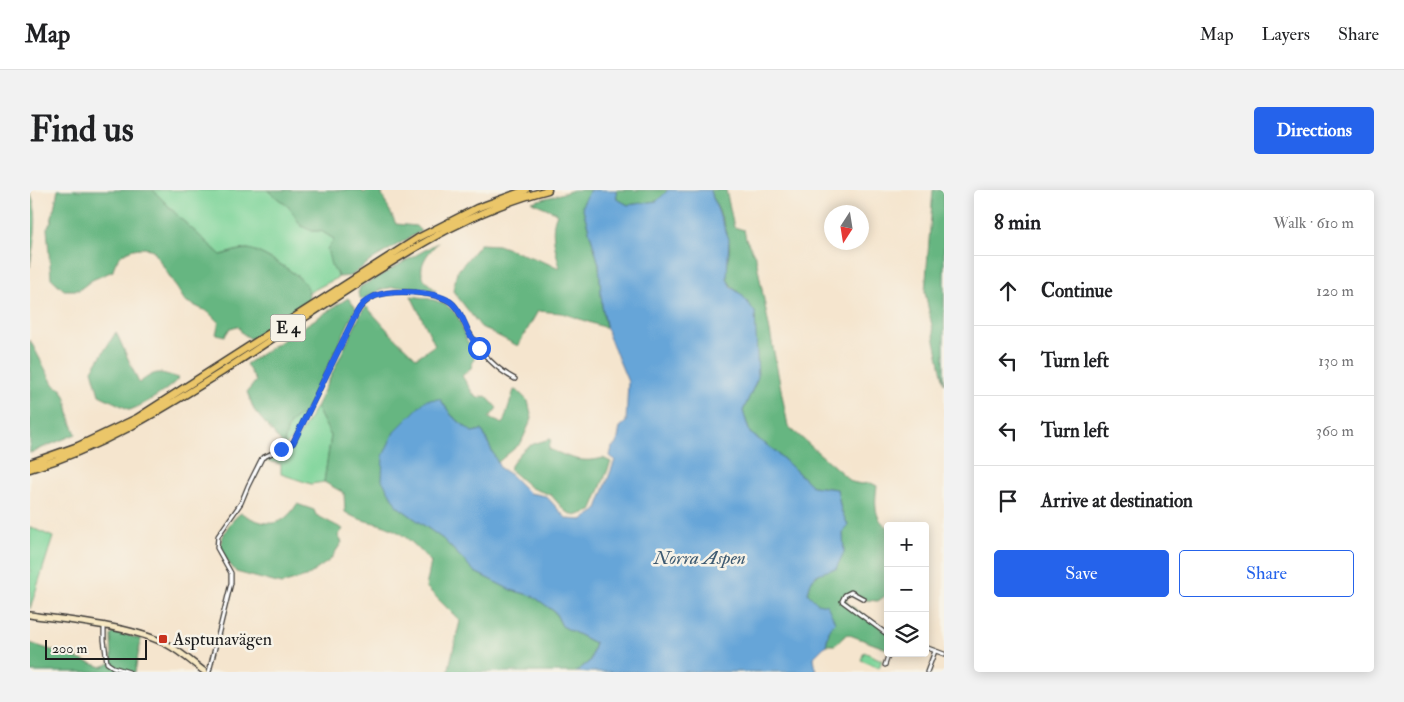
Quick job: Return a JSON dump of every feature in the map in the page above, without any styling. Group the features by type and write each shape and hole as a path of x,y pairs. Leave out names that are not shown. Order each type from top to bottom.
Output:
{"highway":[{"name":"E 4","path":"30,463 78,446 137,418 418,238 477,208 526,190"},
{"name":"E 4","path":"30,469 80,452 113,438 147,419 397,258 451,226 506,203 548,190"}],"main road":[{"path":"30,616 136,633 175,649 207,672"}],"street":[{"path":"207,672 231,583 231,573 216,548 218,536 241,503 262,458 293,443 356,314 363,304 375,296 386,293 426,293 443,298 455,306 469,333 494,365 515,379"},
{"path":"864,599 851,592 845,595 842,601 884,632"},
{"path":"104,627 107,663 113,668 129,672"},
{"path":"929,649 944,654"},
{"path":"927,672 935,652"},
{"path":"885,665 888,657"}],"green space":[{"path":"58,190 153,190 181,219 221,255 238,250 253,250 289,270 307,286 309,301 251,339 242,333 238,326 230,328 225,336 216,334 219,323 208,312 185,301 153,250 147,248 134,249 122,254 115,264 113,271 92,280 79,290 64,290 51,278 47,228 51,222"},
{"path":"153,190 267,190 290,208 312,231 321,231 334,239 331,265 339,277 308,293 307,286 296,275 260,253 247,249 221,255 181,219"},
{"path":"267,190 362,190 363,193 370,190 382,190 382,195 396,224 416,226 421,231 373,259 351,276 339,277 331,265 327,249 334,239 321,231 312,231 301,226 290,208"},
{"path":"574,190 590,190 582,206 599,264 602,306 606,328 562,313 538,311 518,346 481,327 453,291 457,272 480,244 498,245 560,268 553,234 557,214 532,202"},
{"path":"616,190 668,190 657,201 628,205 617,199"},
{"path":"710,190 726,190 734,227 744,230 746,239 756,258 788,426 852,482 861,484 871,483 877,486 876,509 884,525 884,597 878,601 866,600 853,594 848,595 846,599 847,603 884,629 884,648 847,634 835,645 826,645 830,627 817,603 808,594 810,582 844,552 843,532 848,525 841,510 837,489 812,486 775,451 750,433 743,411 756,382 742,295 729,282 727,275 729,247 723,220"},
{"path":"933,190 944,190 944,384 925,292"},
{"path":"30,193 36,220 30,267"},
{"path":"439,242 428,254 422,270 425,280 436,291 423,288 397,287 380,290 361,299 358,293 360,287"},
{"path":"411,296 441,302 457,316 465,337 475,355 471,368 462,376 474,395 478,398 486,396 497,408 489,418 503,424 514,390 518,391 528,401 532,418 521,443 497,463 482,430 472,432 452,416 440,399 397,506 443,539 475,572 511,590 533,596 555,612 562,626 595,643 590,661 576,672 448,672 460,621 426,587 431,562 399,532 385,526 364,521 345,512 344,493 324,482 331,436 316,407 362,311 367,307 416,358 435,345"},
{"path":"348,298 356,308 305,414 291,422 284,446 254,410 247,392 256,381 246,364"},
{"path":"116,332 139,383 150,375 158,373 179,378 156,396 130,410 99,395 92,370"},
{"path":"30,340 53,384 62,390 66,398 71,422 76,434 30,453"},
{"path":"316,407 331,436 324,482 311,484 281,474 281,464 265,460 294,445"},
{"path":"305,414 294,436 284,446 291,422"},
{"path":"551,439 549,449 563,455 582,460 603,458 611,462 591,511 575,516 565,511 551,495 531,488 509,469 526,448"},
{"path":"297,504 314,510 316,515 343,529 338,536 342,542 330,560 306,577 281,584 236,572 224,557 221,547 223,536 233,520 241,513 265,523 278,522 285,518"},
{"path":"30,527 53,537 30,609"},
{"path":"115,632 141,639 135,672 30,672 30,643 102,667 112,662 111,635"},
{"path":"864,652 882,660 879,668 861,660"}],"water":[{"name":"Norra Aspen","path":"590,190 616,190 617,199 628,205 657,201 668,190 710,190 729,239 727,279 731,287 742,295 755,312 758,377 743,411 750,433 775,451 812,486 837,489 841,510 848,525 843,532 844,552 836,569 820,573 813,578 809,587 808,594 817,603 827,605 835,622 830,627 826,645 814,657 816,672 576,672 590,661 595,643 562,626 555,612 533,596 511,590 475,572 443,539 397,506 382,480 383,456 394,432 426,400 440,399 452,416 472,432 482,430 500,468 511,475 529,493 546,496 567,519 582,520 596,511 615,460 610,456 612,447 617,444 620,427 626,422 628,382 608,334 602,306 599,264 582,206"}],"place":[{"name":"Asptunavägen","path":"163,639"}],"route":[{"path":"281,449 293,443 358,310 375,296 395,292 426,293 451,302 479,348"}]}
